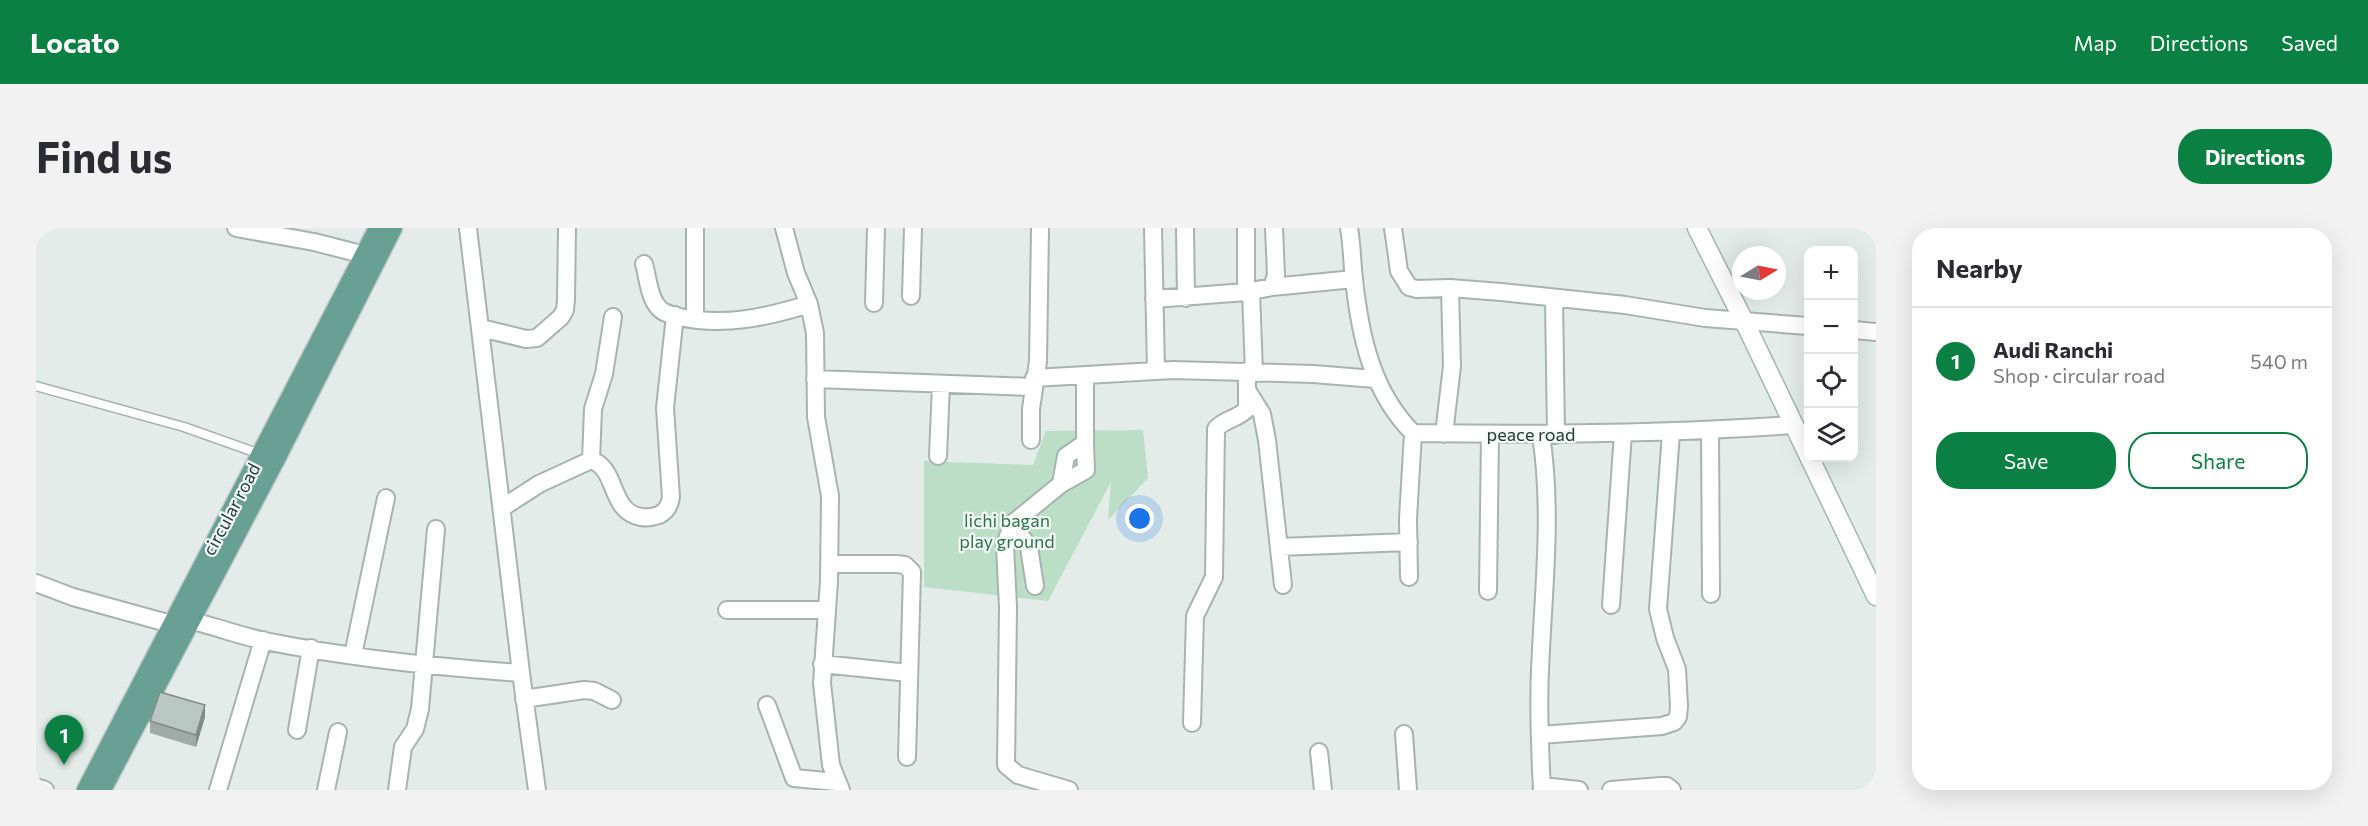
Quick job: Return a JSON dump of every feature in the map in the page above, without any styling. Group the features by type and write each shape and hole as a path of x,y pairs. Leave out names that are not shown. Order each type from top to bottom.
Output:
{"main road":[{"name":"circular road","path":"86,790 178,620 260,454 378,228"},
{"name":"circular road","path":"102,790 178,620 276,459 393,228"},
{"path":"1697,228 1876,596"}],"street":[{"path":"468,228 524,699 537,790"},
{"path":"481,328 526,339 537,338 561,317 565,310 566,300 567,228"},
{"path":"695,228 695,320"},
{"path":"784,228 796,273 809,304 815,333 816,417 830,496 830,564 822,664 824,713 831,765 839,786"},
{"path":"874,303 876,228"},
{"path":"911,296 913,228"},
{"path":"1031,440 1033,383 1039,339 1040,228"},
{"path":"1153,228 1156,371"},
{"path":"1185,228 1186,298"},
{"path":"1192,723 1195,616 1214,578 1216,429 1220,424 1239,418 1248,409 1247,390 1251,372 1246,228"},
{"path":"1272,287 1276,275 1274,228"},
{"path":"1349,228 1363,333 1375,379 1400,420 1413,433 1409,494 1409,577"},
{"path":"1393,228 1399,271 1409,287 1417,289 1450,288 1625,305 1705,318 1804,326"},
{"path":"244,229 314,242 365,255"},
{"path":"645,264 653,300 659,308 695,320 723,321 759,317 809,304"},
{"path":"1154,299 1249,292 1272,287 1354,279"},
{"path":"1444,434 1452,366 1450,288"},
{"path":"1554,298 1549,435 1545,460 1546,550 1540,673 1542,788 1580,790"},
{"path":"502,508 539,484 591,460 598,462 604,468 618,501 625,510 633,515 651,517 660,514 670,505 664,408 675,315"},
{"path":"591,460 593,409 604,374 613,317"},
{"path":"1858,330 1876,332"},
{"path":"815,379 941,384 1033,383 1085,375 1156,371 1313,374 1375,379"},
{"path":"1069,790 1018,776 1006,765 1008,607 1005,546 1012,524 1061,484 1066,456 1085,443 1085,375"},
{"path":"938,456 941,384"},
{"path":"1247,390 1262,414 1268,440 1283,585"},
{"name":"peace road","path":"1413,433 1490,435 1671,433 1792,425"},
{"path":"1710,430 1712,594"},
{"path":"1611,605 1623,433"},
{"path":"1540,735 1582,730 1662,726 1674,722 1678,717 1680,686 1677,669 1665,638 1658,609 1671,433"},
{"path":"1488,591 1490,435"},
{"path":"353,655 386,498"},
{"path":"1012,524 1029,547 1035,586"},
{"path":"397,790 403,747 418,721 425,666 436,529"},
{"path":"1278,547 1409,542"},
{"path":"830,564 896,564 909,568 913,581 906,757"},
{"path":"36,583 73,597 263,640 425,666 521,673"},
{"path":"727,610 827,610"},
{"path":"218,790 263,640"},
{"path":"297,730 311,648"},
{"path":"822,664 909,673"},
{"path":"524,699 584,690 594,691 612,700"},
{"path":"767,705 794,778 839,786"},
{"path":"326,790 338,732"},
{"path":"1404,734 1408,790"},
{"path":"1318,752 1323,790"},
{"path":"1611,790 1661,786 1667,786 1672,790"},
{"path":"36,787 45,790"}],"lane":[{"path":"36,386 184,427 260,454"}],"green space":[{"name":"lichi bagan play ground","path":"1143,430 1148,478 1108,520 1111,482 1048,601 924,587 924,461 1033,465 1046,431"}],"building":[{"path":"160,692 205,705 196,735 150,721"}],"place":[{"name":"Audi Ranchi","path":"64,765"}]}
